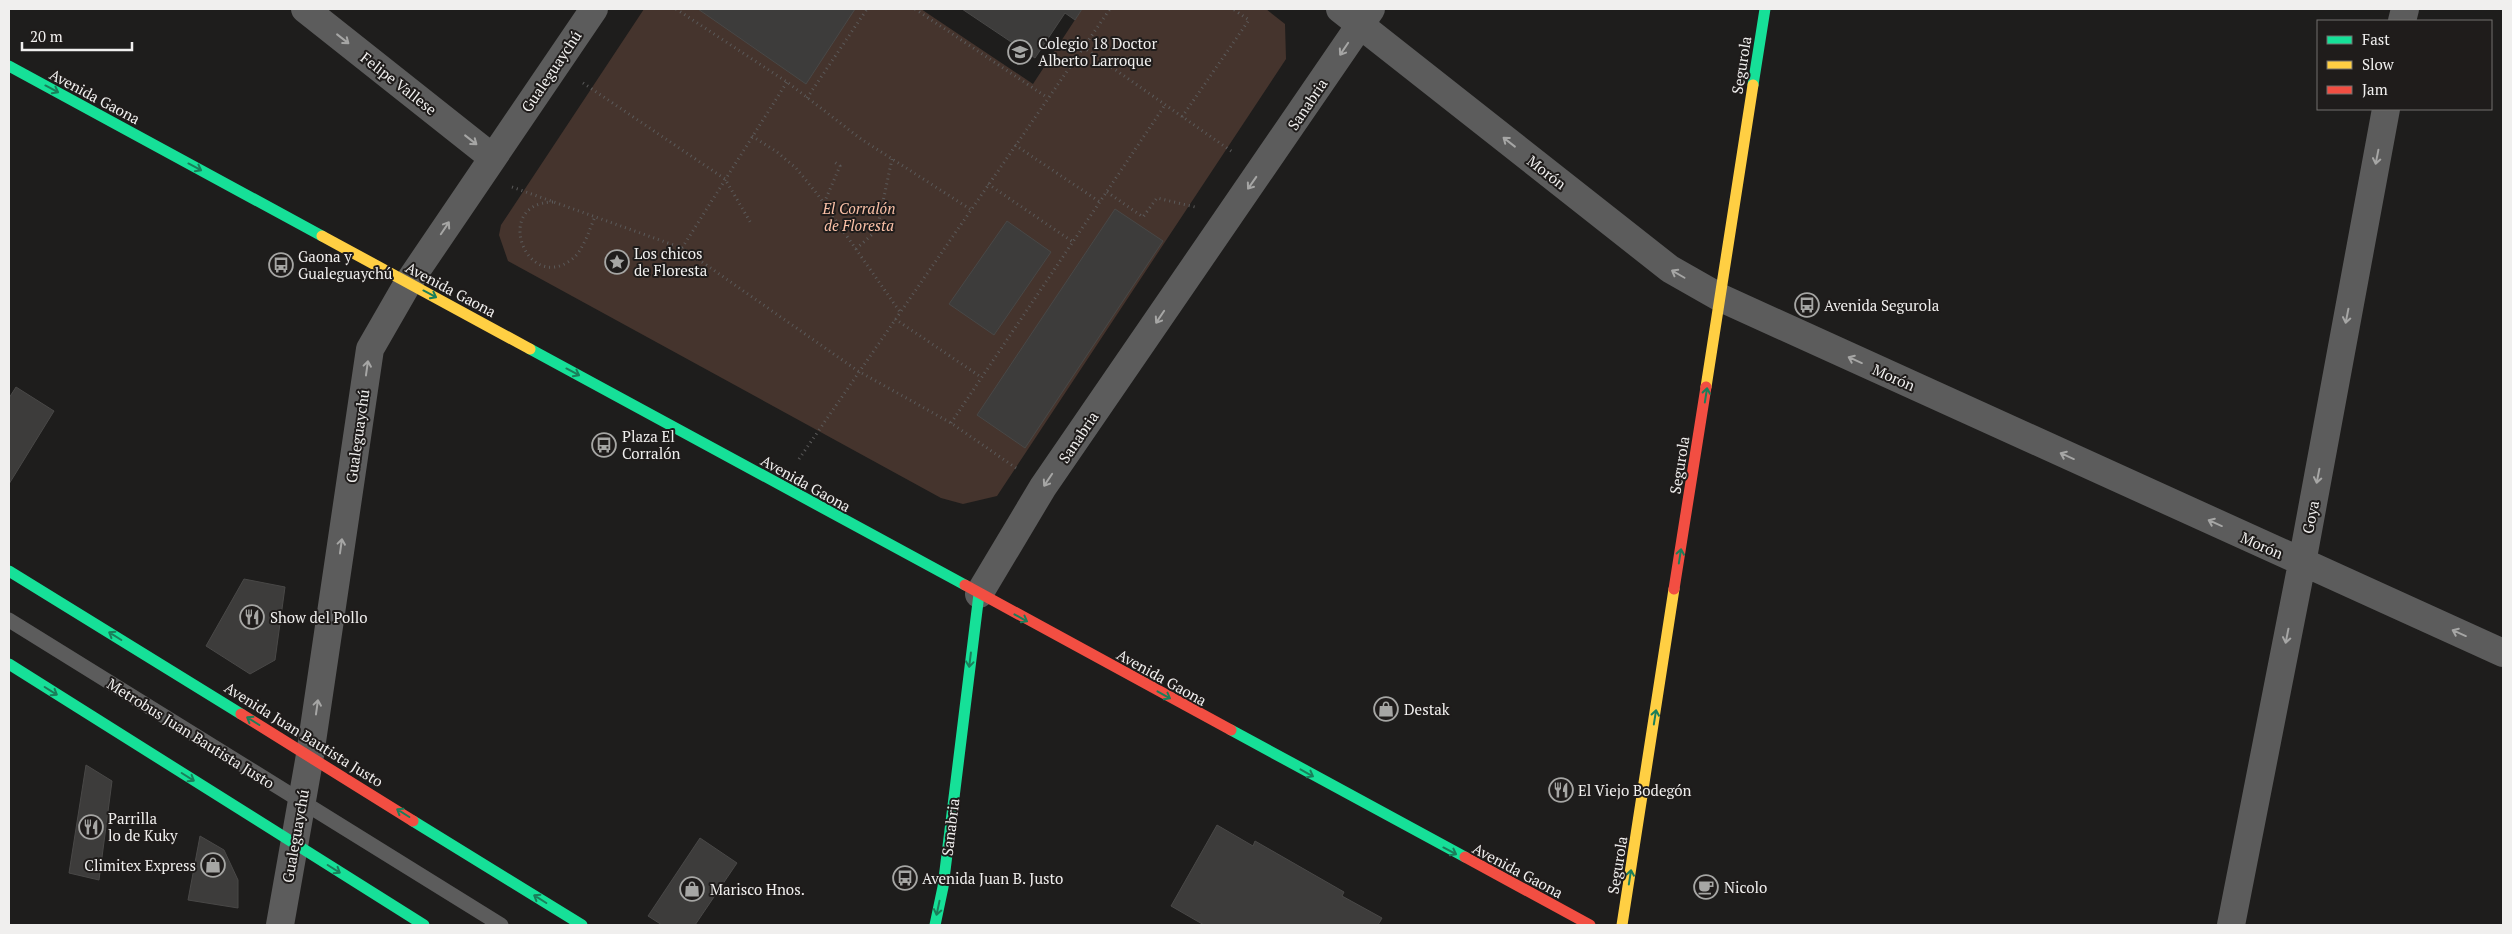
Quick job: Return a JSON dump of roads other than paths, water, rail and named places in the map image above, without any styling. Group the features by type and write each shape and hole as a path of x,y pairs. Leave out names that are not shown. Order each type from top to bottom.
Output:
{"main road":[{"name":"Segurola","path":"1622,925 1765,9"},
{"name":"Avenida Gaona","path":"9,66 1590,925"},
{"name":"Avenida Juan Bautista Justo","path":"9,570 582,925"},
{"name":"Sanabria","path":"935,925 943,887 978,594"},
{"path":"9,666 424,925"}],"street":[{"name":"Felipe Vallese","path":"305,9 486,167"},
{"name":"Gualeguaychú","path":"280,925 310,755 370,349 408,283 594,9"},
{"name":"Morón","path":"1357,14 1670,269 1721,298 2503,653"},
{"name":"Sanabria","path":"978,594 1043,487 1261,171 1357,14"},
{"name":"Goya","path":"2231,925 2302,563 2386,110"}],"lane":[{"name":"Metrobus Juan Bautista Justo","path":"9,620 501,925"}],"place":[{"name":"Colegio 18 Doctor Alberto Larroque","path":"1020,52"},
{"name":"Los chicos de Floresta","path":"617,262"},
{"name":"Gaona y Gualeguaychú","path":"281,265"},
{"name":"Avenida Segurola","path":"1807,305"},
{"name":"Plaza El Corralón","path":"604,445"},
{"name":"Show del Pollo","path":"252,617"},
{"name":"Destak","path":"1386,709"},
{"name":"El Viejo Bodegón","path":"1561,790"},
{"name":"Parrilla lo de Kuky","path":"91,827"},
{"name":"Climitex Express","path":"213,865"},
{"name":"Avenida Juan B. Justo","path":"905,878"},
{"name":"Nicolo","path":"1706,887"},
{"name":"Marisco Hnos.","path":"692,889"}],"park label":[{"name":"El Corralón de Floresta","path":"859,216"}]}
